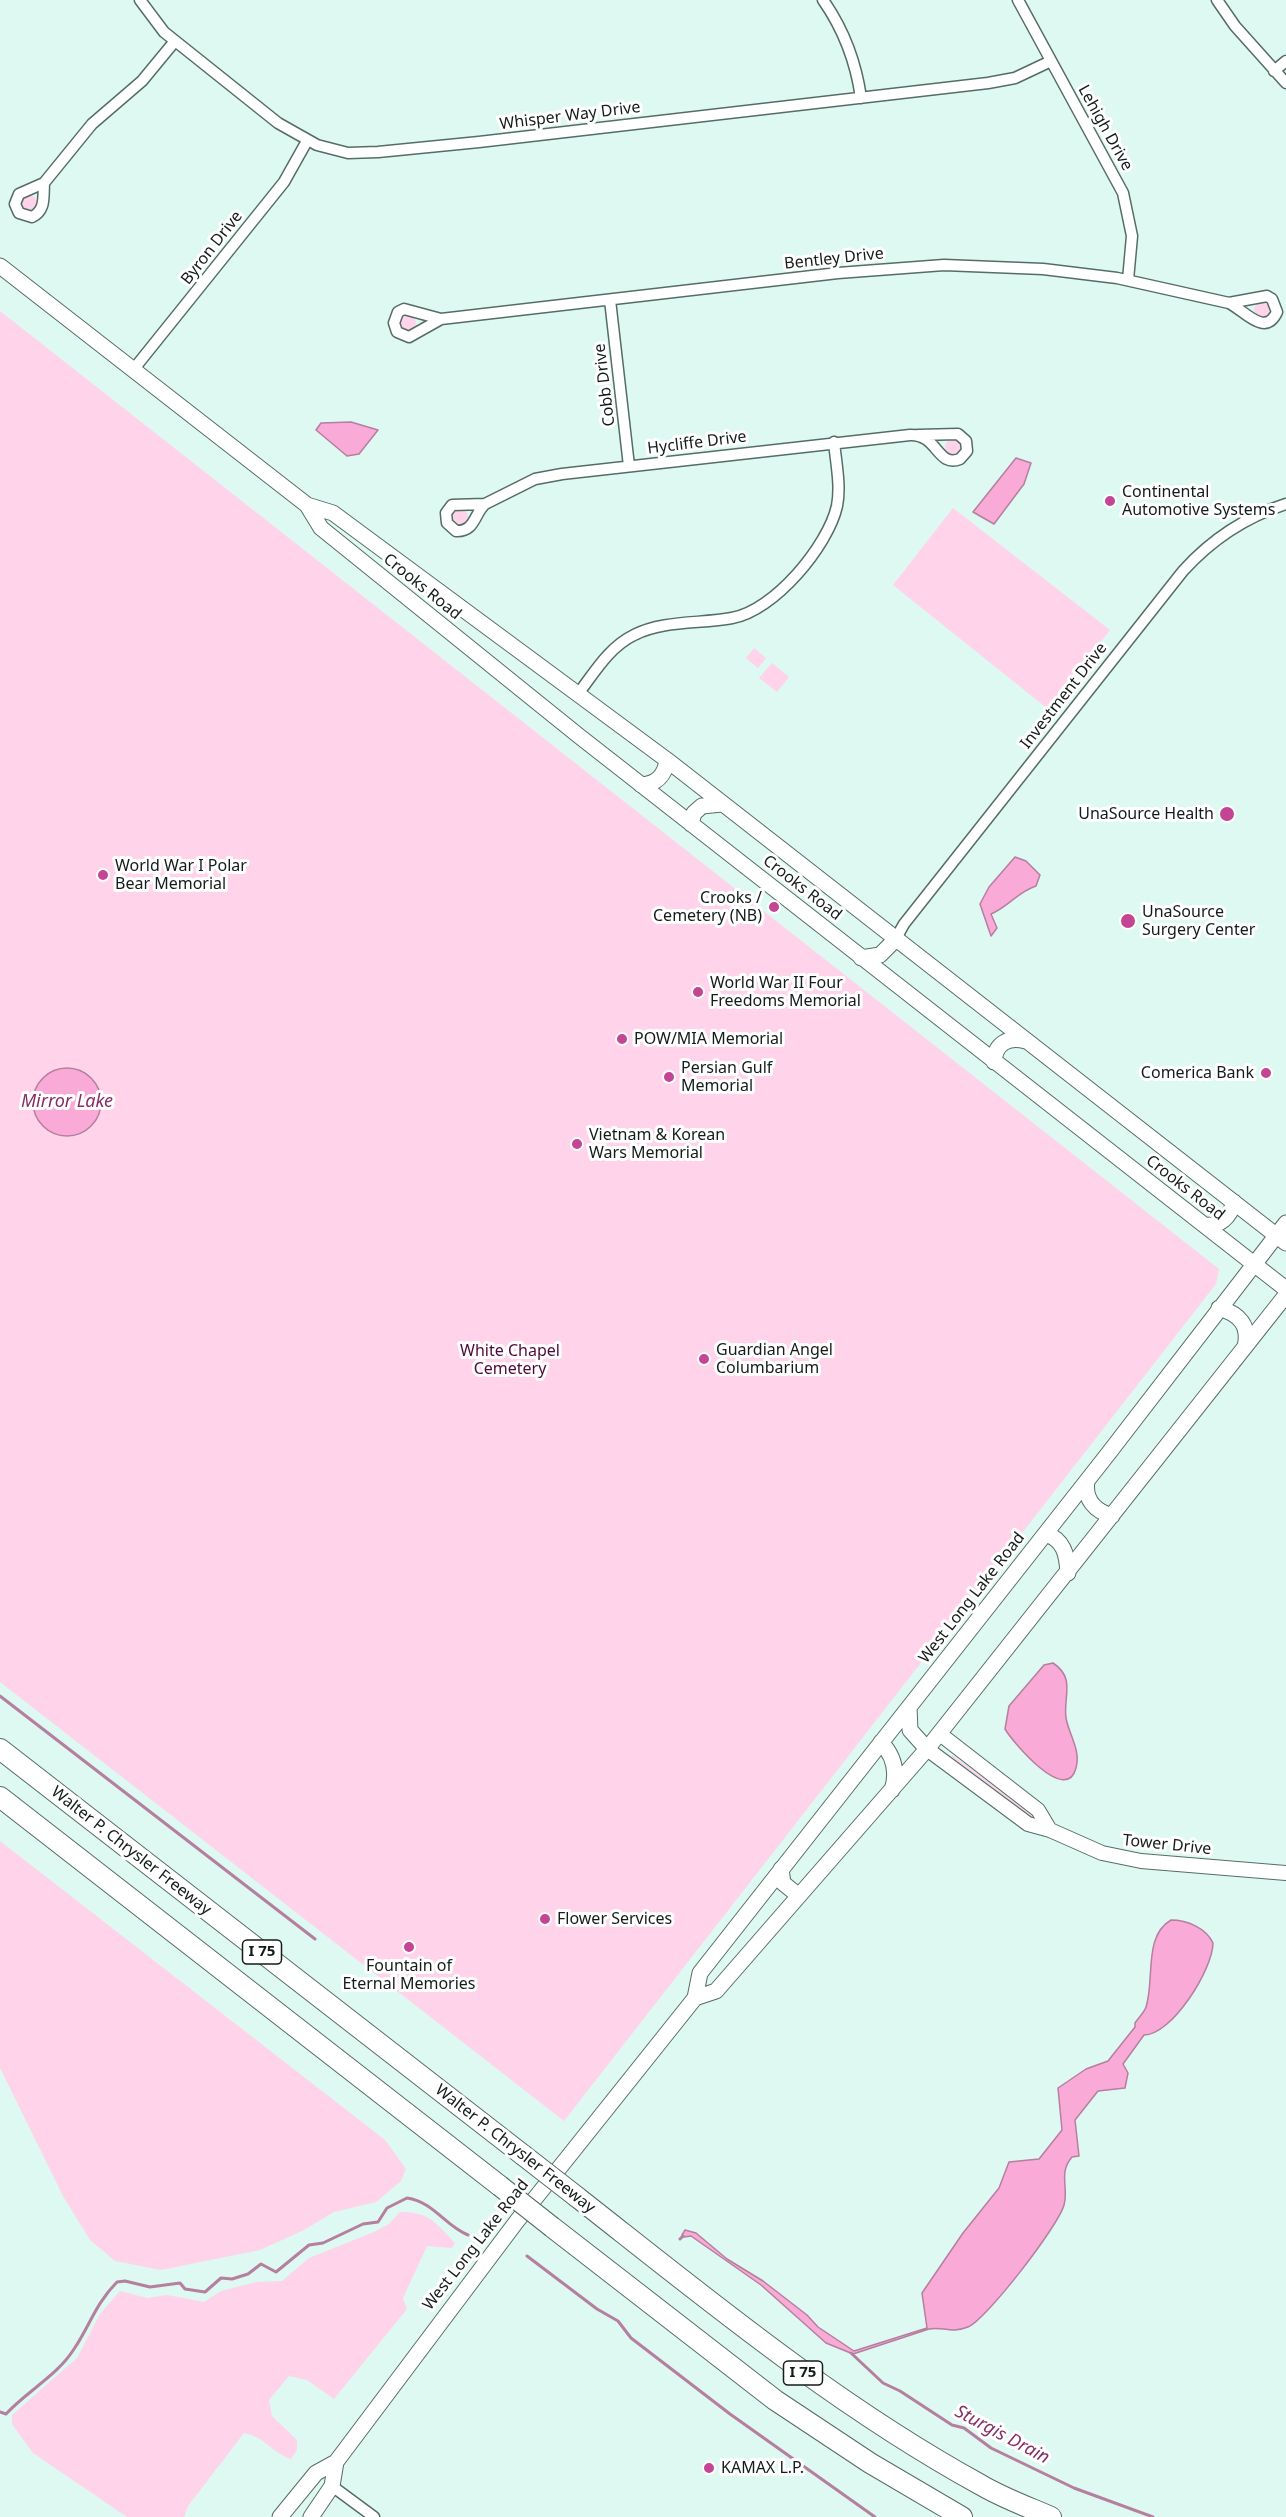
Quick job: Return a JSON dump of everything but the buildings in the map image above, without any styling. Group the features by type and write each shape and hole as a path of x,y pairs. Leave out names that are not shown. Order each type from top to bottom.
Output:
{"highway":[{"name":"Walter P. Chrysler Freeway","path":"0,1749 807,2377 873,2421 983,2487 1051,2517"},
{"name":"I 75","path":"0,1797 775,2400 870,2463 962,2517"}],"main road":[{"name":"Crooks Road","path":"0,266 307,505 333,513 667,760 1234,1202 1283,1234"},
{"name":"Crooks Road","path":"307,505 321,528 471,650 1286,1290"},
{"path":"471,650 477,638 485,633 496,634"},
{"path":"641,785 660,778 666,768 667,760"},
{"path":"691,824 694,813 702,806 723,804"},
{"path":"861,958 880,955 895,940"},
{"path":"994,1062 996,1050 1004,1042 1014,1039 1026,1041"},
{"path":"1204,1225 1211,1226 1224,1220 1234,1202"},
{"name":"West Long Lake Road","path":"280,2517 316,2474 336,2462 503,2239 695,1998 700,1973 1045,1534 1219,1308 1254,1264 1283,1234"},
{"name":"West Long Lake Road","path":"695,1998 716,1991 940,1734 1286,1295"},
{"path":"1219,1308 1236,1314 1243,1322 1247,1333 1245,1347"},
{"path":"1087,1480 1087,1493 1092,1504 1112,1516"},
{"path":"1045,1534 1056,1538 1063,1546 1068,1573"},
{"path":"909,1707 910,1730 927,1749"},
{"path":"881,1742 893,1763 894,1782 891,1792"},
{"path":"781,1869 783,1883 799,1896"},
{"name":"West Long Lake Road","path":"311,2517 332,2486 336,2462"}],"street":[{"name":"Whisper Way Drive","path":"140,0 153,20 175,41 283,127 307,141 348,153 378,153 1002,81 1027,73 1051,61"},
{"path":"823,0 849,47 858,73 861,98"},
{"name":"Lehigh Drive","path":"1018,0 1126,201 1132,236 1128,280"},
{"path":"1217,0 1235,26 1286,83"},
{"path":"44,183 92,124 142,81 175,41"},
{"path":"1275,71 1286,61"},
{"name":"Byron Drive","path":"133,370 284,182 307,141"},
{"name":"Bentley Drive","path":"441,319 838,273 944,266 1043,269 1128,280 1229,303"},
{"name":"Cobb Drive","path":"610,300 629,466"},
{"name":"Hycliffe Drive","path":"485,504 535,479 834,442 918,435"},
{"path":"578,694 610,653 634,635 654,628 746,615 776,597 830,526 838,498 834,442"},
{"name":"Investment Drive","path":"895,940 904,924 1196,556 1242,522 1286,504"},
{"name":"Tower Drive","path":"940,1734 1038,1810 1050,1830"},
{"name":"Tower Drive","path":"927,1749 1028,1824 1050,1830 1087,1848 1120,1858 1286,1873"},
{"path":"332,2486 374,2517"}],"green space":[{"path":"29,195 37,203 29,211 21,203"},
{"path":"1262,302 1268,304 1270,310 1268,316 1262,318 1256,316 1254,310 1256,304"},
{"name":"White Chapel Cemetery","path":"0,311 1219,1269 1216,1284 564,2121 0,1682"},
{"path":"408,315 416,323 408,331 400,323"},
{"path":"953,439 961,447 953,455 945,447"},
{"path":"953,508 1110,630 1048,709 893,585"},
{"path":"460,509 468,517 460,525 452,517"},
{"path":"754,648 766,658 758,668 746,658"},
{"path":"772,663 789,677 777,692 759,678"},
{"path":"952,1755 1034,1817 1031,1819 951,1758"},
{"path":"0,1841 385,2140 406,2169 401,2181 376,2202 334,2212 304,2230 260,2250 161,2270 115,2261 90,2240 63,2196 0,2068"},
{"path":"400,2212 419,2214 432,2220 455,2243 452,2248 427,2246 403,2298 407,2309 334,2399 307,2380 289,2376 269,2400 272,2416 297,2440 297,2450 291,2459 258,2438 244,2433 188,2506 184,2517 127,2517 33,2453 12,2424 12,2415 77,2358 100,2314 120,2291 147,2298 167,2295 204,2302 221,2291 256,2282 282,2281 309,2258 374,2232 389,2224"}],"water":[{"path":"351,422 378,430 359,454 347,456 316,430 321,423"},
{"path":"1016,458 1031,463 1024,484 994,524 973,512"},
{"path":"1015,857 1026,861 1040,875 1036,886 991,914 997,928 991,936 980,904 989,887"},
{"name":"Mirror Lake","path":"67,1068 80,1071 91,1078 98,1089 101,1102 98,1115 91,1126 80,1133 67,1136 54,1133 43,1126 36,1115 33,1102 36,1089 43,1078 54,1071"},
{"path":"1053,1663 1060,1669 1066,1681 1066,1718 1077,1755 1076,1768 1070,1778 1062,1780 1051,1776 1039,1767 1005,1729 1009,1706 1044,1665"},
{"path":"1171,1920 1183,1921 1201,1929 1213,1943 1199,1984 1167,2024 1155,2032 1144,2035 1123,2064 1128,2073 1125,2088 1098,2091 1075,2120 1079,2156 1072,2157 1066,2169 1065,2199 1059,2216 1005,2291 977,2321 968,2327 956,2330 929,2329 853,2354 826,2343 761,2285 691,2236 682,2235 685,2230 696,2233 727,2259 763,2281 807,2315 818,2327 854,2351 927,2328 922,2293 963,2233 999,2188 1009,2162 1039,2159 1062,2130 1058,2088 1086,2069 1108,2061 1135,2027 1149,1996 1153,1947 1162,1927"}],"waterway":[{"path":"0,1696 315,1939"},
{"name":"Sturgis Drain","path":"0,2412 6,2414 67,2359 104,2298 117,2282 125,2281 150,2287 180,2283 185,2289 205,2292 221,2278 232,2279 248,2274 261,2264 276,2272 309,2245 323,2243 363,2224 378,2222 387,2208 407,2198 425,2204 468,2235"},
{"name":"Sturgis Drain","path":"680,2239 683,2236"},
{"path":"527,2256 597,2309 618,2321 631,2338 730,2414 875,2517"},
{"name":"Sturgis Drain","path":"851,2353 883,2383 900,2391 952,2425 964,2428 991,2448 1074,2488 1153,2517"}],"place":[{"name":"Continental Automotive Systems","path":"1110,501"},
{"name":"UnaSource Health","path":"1227,814"},
{"name":"World War I Polar Bear Memorial","path":"103,875"},
{"name":"Crooks / Cemetery (NB)","path":"774,907"},
{"name":"UnaSource Surgery Center","path":"1128,921"},
{"name":"World War II Four Freedoms Memorial","path":"698,992"},
{"name":"POW/MIA Memorial","path":"622,1039"},
{"name":"Comerica Bank","path":"1266,1073"},
{"name":"Persian Gulf Memorial","path":"669,1077"},
{"name":"Vietnam & Korean Wars Memorial","path":"577,1144"},
{"name":"Guardian Angel Columbarium","path":"704,1359"},
{"name":"Flower Services","path":"545,1919"},
{"name":"Fountain of Eternal Memories","path":"409,1947"},
{"name":"KAMAX L.P.","path":"709,2468"}]}
